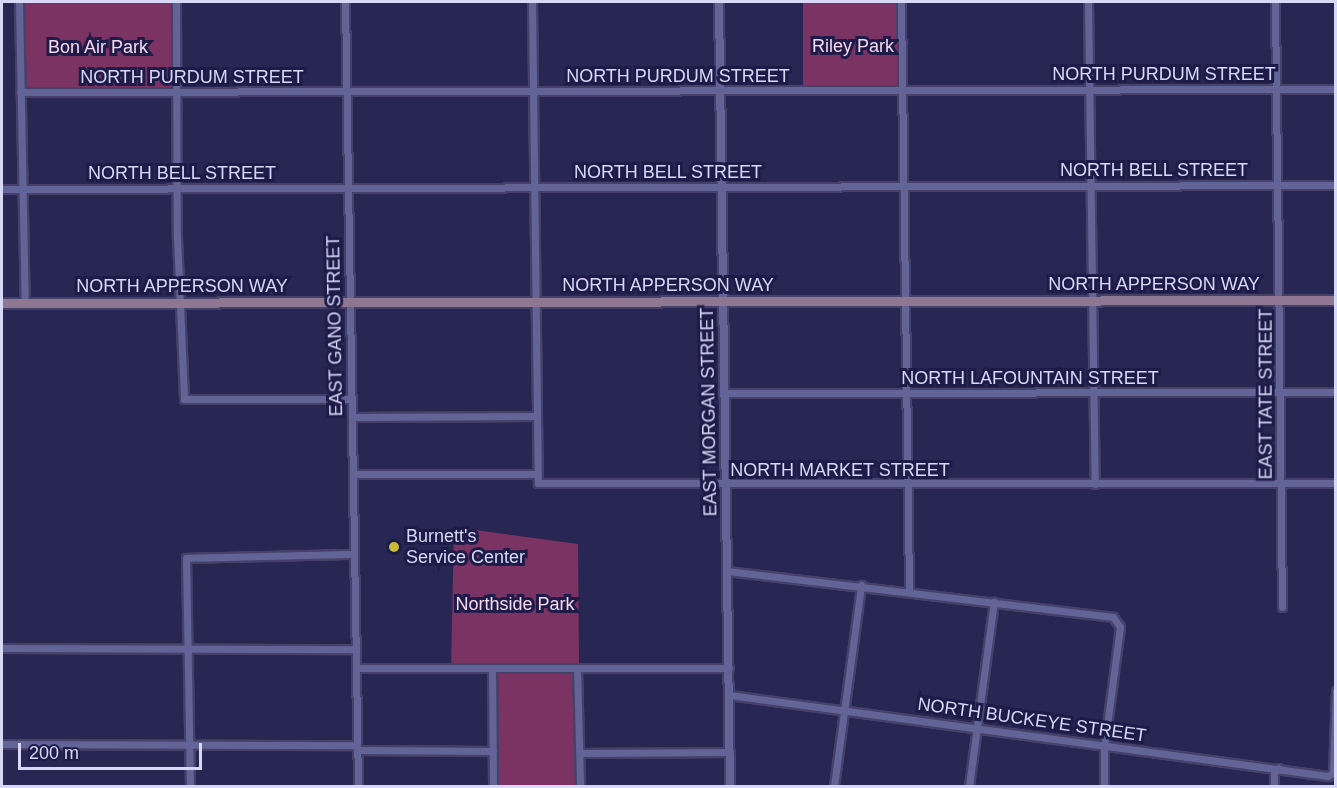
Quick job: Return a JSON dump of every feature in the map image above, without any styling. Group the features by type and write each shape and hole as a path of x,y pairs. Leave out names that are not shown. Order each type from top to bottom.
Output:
{"main road":[{"name":"NORTH APPERSON WAY","path":"2,303 1335,300"}],"street":[{"path":"19,2 25,303"},
{"path":"176,2 180,303 184,399 352,399"},
{"name":"EAST GANO STREET","path":"345,2 358,786"},
{"path":"532,2 537,474"},
{"name":"EAST MORGAN STREET","path":"719,2 730,786"},
{"path":"902,2 909,590"},
{"path":"1088,2 1095,484"},
{"name":"EAST TATE STREET","path":"1275,2 1282,607"},
{"name":"NORTH PURDUM STREET","path":"20,92 1335,89"},
{"name":"NORTH BELL STREET","path":"2,189 1335,185"},
{"name":"NORTH LAFOUNTAIN STREET","path":"725,393 1335,392"},
{"path":"352,417 537,416"},
{"name":"NORTH MARKET STREET","path":"353,474 537,474 538,483 547,486 1335,483"},
{"path":"190,786 186,558 354,554"},
{"path":"727,571 909,590 1119,620 1105,744 1104,786"},
{"path":"834,786 861,585"},
{"path":"969,786 994,602"},
{"path":"2,648 356,650"},
{"path":"356,668 729,668"},
{"path":"492,668 493,786"},
{"path":"577,668 580,786"},
{"name":"NORTH BUCKEYE STREET","path":"729,695 1331,776 1335,691"},
{"path":"2,744 189,744 493,751"},
{"path":"580,753 730,752"},
{"path":"1274,786 1274,772 1279,768"}],"green space":[{"name":"Bon Air Park","path":"19,2 176,2 176,92 19,92"},
{"name":"Riley Park","path":"803,2 902,2 902,91 803,91"},
{"name":"Northside Park","path":"454,527 578,544 580,786 493,786 492,668 451,668"}],"place":[{"name":"Burnett's Service Center","path":"394,547"}]}
